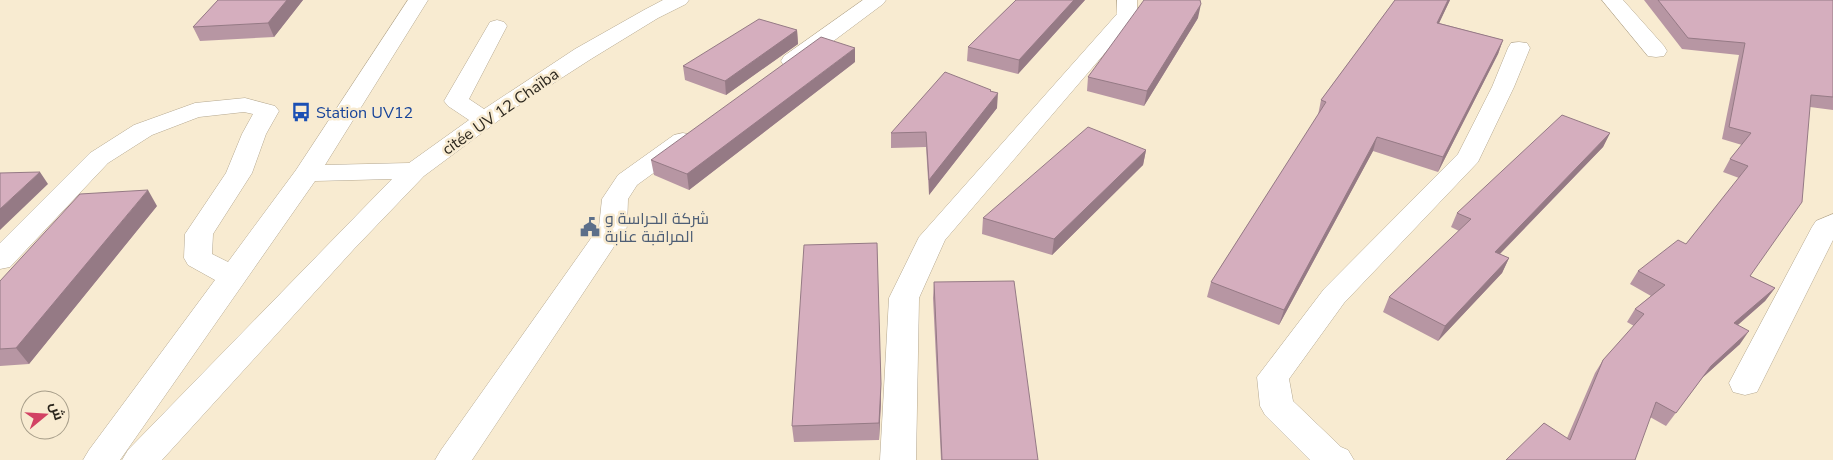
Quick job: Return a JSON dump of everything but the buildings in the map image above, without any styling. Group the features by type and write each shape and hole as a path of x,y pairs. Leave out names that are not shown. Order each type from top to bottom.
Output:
{"street":[{"path":"101,460 307,173 418,0"},
{"name":"citée UV 12 Chaïba","path":"140,460 344,243 416,170 510,101 583,54 651,14 679,0"},
{"path":"772,76 876,0"},
{"path":"898,460 904,298 933,237 1127,14 1127,0"},
{"path":"1612,0 1656,51"},
{"path":"485,120 456,100 497,26"},
{"path":"1336,460 1329,457 1277,406 1273,377 1334,296 1469,157 1504,88 1519,48"},
{"path":"0,260 99,158 143,130 195,110 245,105 267,112 254,134 238,173 199,234 198,258 232,277"},
{"path":"453,460 613,227 615,198 627,180 699,128"},
{"path":"307,173 416,170"},
{"path":"1745,384 1826,226 1833,223"}],"place":[{"name":"Station UV12","path":"301,112"},
{"name":"شركة الحراسة و المراقبة عنابة","path":"590,227"}]}
